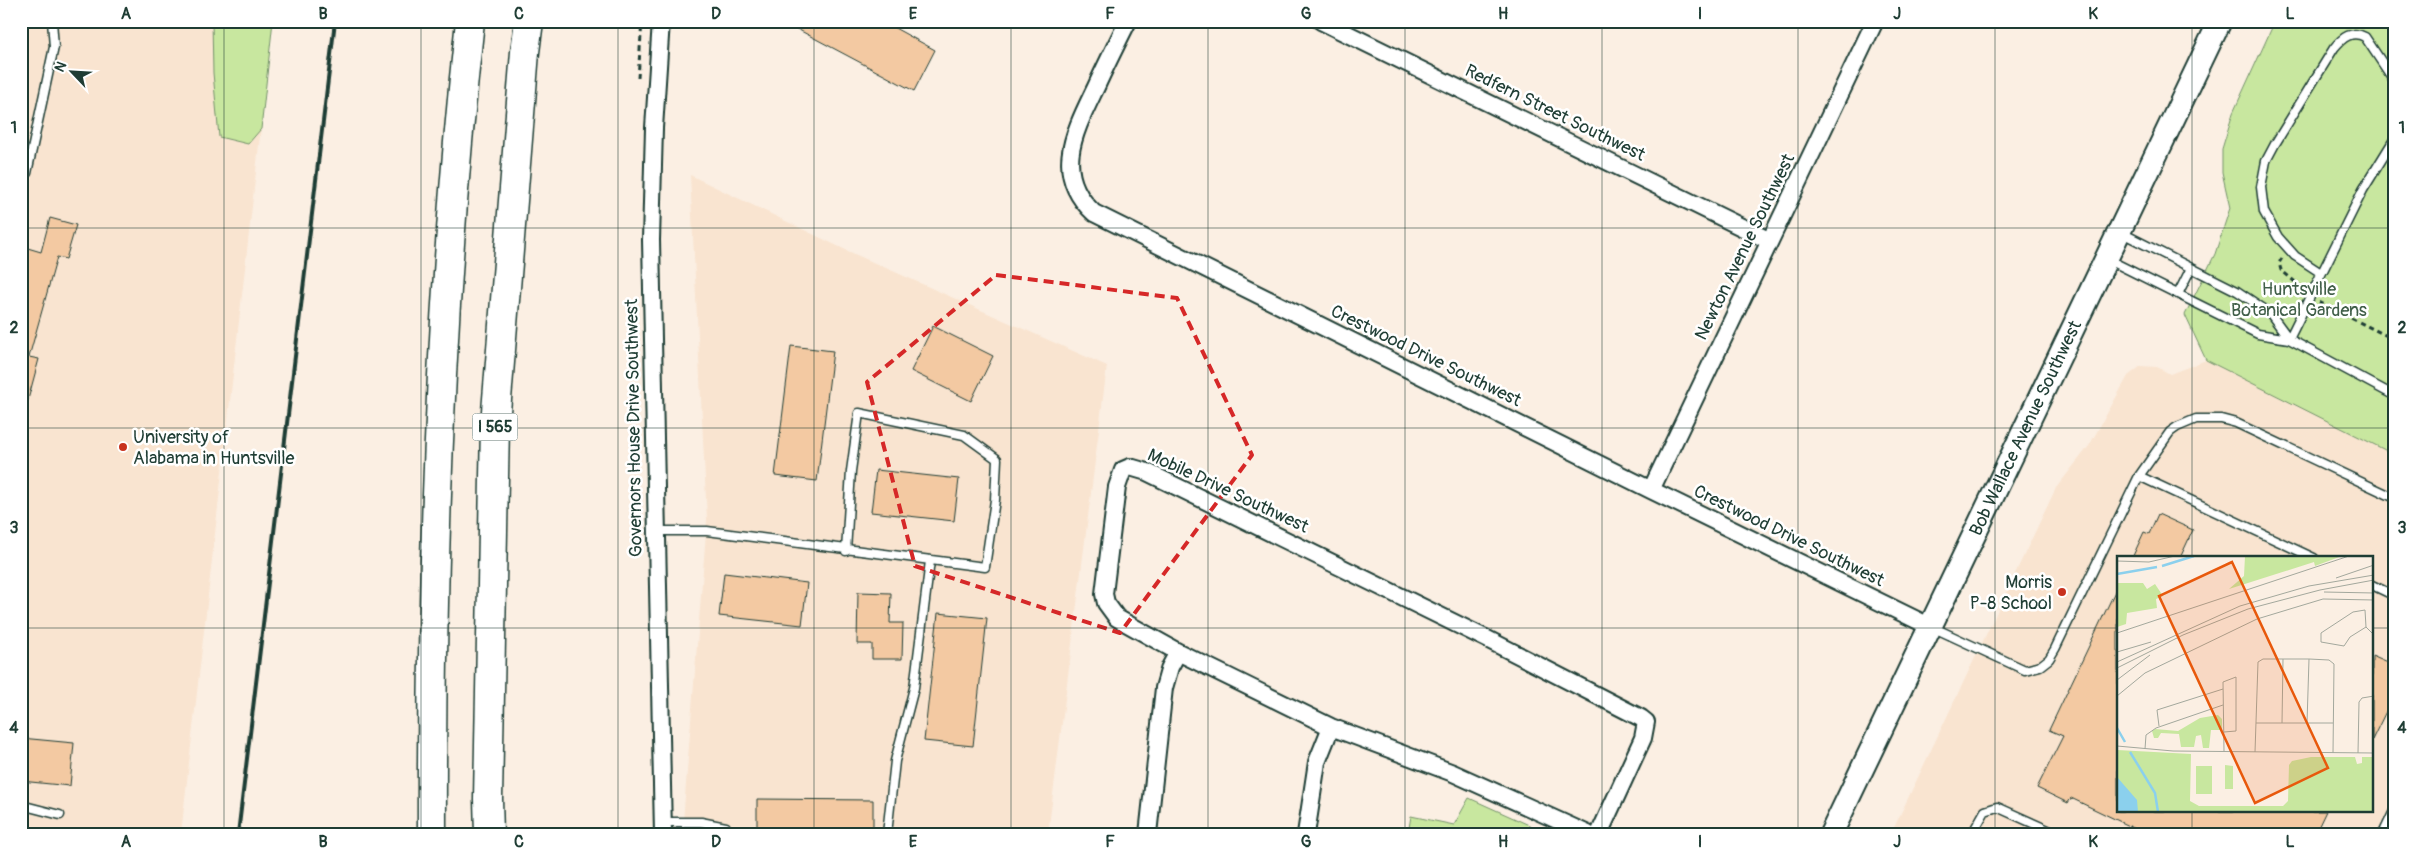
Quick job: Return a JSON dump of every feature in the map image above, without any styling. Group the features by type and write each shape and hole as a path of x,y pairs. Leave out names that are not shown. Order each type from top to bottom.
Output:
{"highway":[{"path":"432,834 434,553 439,417 449,239 470,21"},
{"name":"I 565","path":"489,834 488,799 495,424 524,52 529,21"}],"main road":[{"name":"Bob Wallace Avenue Southwest","path":"1831,834 2220,21"}],"street":[{"name":"Governors House Drive Southwest","path":"661,21 653,145 651,240 663,828"},
{"name":"Crestwood Drive Southwest","path":"1128,21 1079,121 1071,146 1070,172 1074,184 1082,200 1094,213 1931,627"},
{"name":"Redfern Street Southwest","path":"1321,21 1770,241"},
{"name":"Newton Avenue Southwest","path":"1651,490 1875,21"},
{"name":"Mobile Drive Southwest","path":"1588,834 1453,773 1332,728 1178,652 1117,618 1106,603 1104,594 1117,486 1121,474 1126,468 1134,468 1146,472 1299,546 1641,718 1646,722 1644,738 1599,834"},
{"path":"1148,834 1164,688 1168,672 1178,652"},
{"path":"1306,834 1317,762 1332,728"}],"lane":[{"path":"21,180 27,173 54,47 52,21"},
{"path":"2321,273 2290,250 2267,218 2261,187 2266,162 2294,112 2334,48 2346,36 2353,34 2365,37 2395,82"},
{"path":"2289,339 2363,190 2395,138"},
{"path":"2118,231 2256,302 2270,313 2289,339"},
{"path":"2105,258 2258,334 2289,339 2395,396"},
{"path":"2178,294 2191,268"},
{"path":"656,531 707,531 846,550 930,561 985,567 995,500 997,459 964,435 859,413 846,550"},
{"path":"1931,627 2017,668 2031,670 2040,666 2048,659 2064,633 2139,476 2170,432 2177,426 2196,419 2215,418 2236,423 2395,498"},
{"path":"2139,476 2310,556"},
{"path":"887,834 895,761 914,688 930,561"},
{"path":"2374,586 2395,596"},
{"path":"21,805 60,815"},
{"path":"1972,834 1985,811 1997,807 2057,834"},
{"path":"2383,834 2395,809"},
{"path":"663,828 701,822 726,827"}],"path":[{"path":"2290,250 2280,259 2280,266 2301,287"},
{"path":"2319,302 2395,340"}],"highlighted area":[{"path":"996,275 1177,298 1252,455 1120,633 915,566 867,382"}],"shaded area":[{"name":"University of Alabama in Huntsville","path":"21,21 273,21 181,834 21,834"},
{"path":"690,175 850,252 1107,366 1048,834 682,834 707,520"},
{"name":"Morris P-8 School","path":"2206,360 2395,455 2395,834 1891,834 2056,488 2089,446 2128,376 2141,366 2157,367 2170,374"}],"green space":[{"path":"212,21 273,21 261,129 248,144 219,137 213,73"},
{"name":"Huntsville Botanical Gardens","path":"2275,21 2395,21 2395,455 2206,360 2185,315 2215,254 2230,208 2222,172 2222,149 2233,113"},
{"path":"1469,798 1549,834 1408,834 1411,816 1454,825"}],"building":[{"path":"782,21 882,21 935,50 914,91"},
{"path":"50,218 76,225 66,259 57,257 29,357 39,359 26,407 21,407 21,246 41,252"},
{"path":"933,326 993,356 971,401 911,371"},
{"path":"791,346 833,351 817,481 775,476"},
{"path":"876,470 959,479 954,521 871,512"},
{"path":"2158,514 2193,530 2181,556 2133,556 2144,532 2149,534"},
{"path":"724,573 807,583 802,625 719,616"},
{"path":"2117,587 2117,812 2326,812 2315,834 2146,834 2071,798 2068,803 2037,788 2063,736 2049,730"},
{"path":"858,592 891,593 890,623 903,623 902,659 872,659 872,644 857,644"},
{"path":"938,613 987,618 973,746 924,741"},
{"path":"2374,657 2395,666 2395,693 2374,736"},
{"path":"21,738 74,743 70,786 21,781"},
{"path":"757,799 873,800 873,834 757,834"}],"railway":[{"path":"238,834 335,21"}],"place":[{"name":"University of Alabama in Huntsville","path":"123,447"},
{"name":"Morris P-8 School","path":"2062,592"}]}
